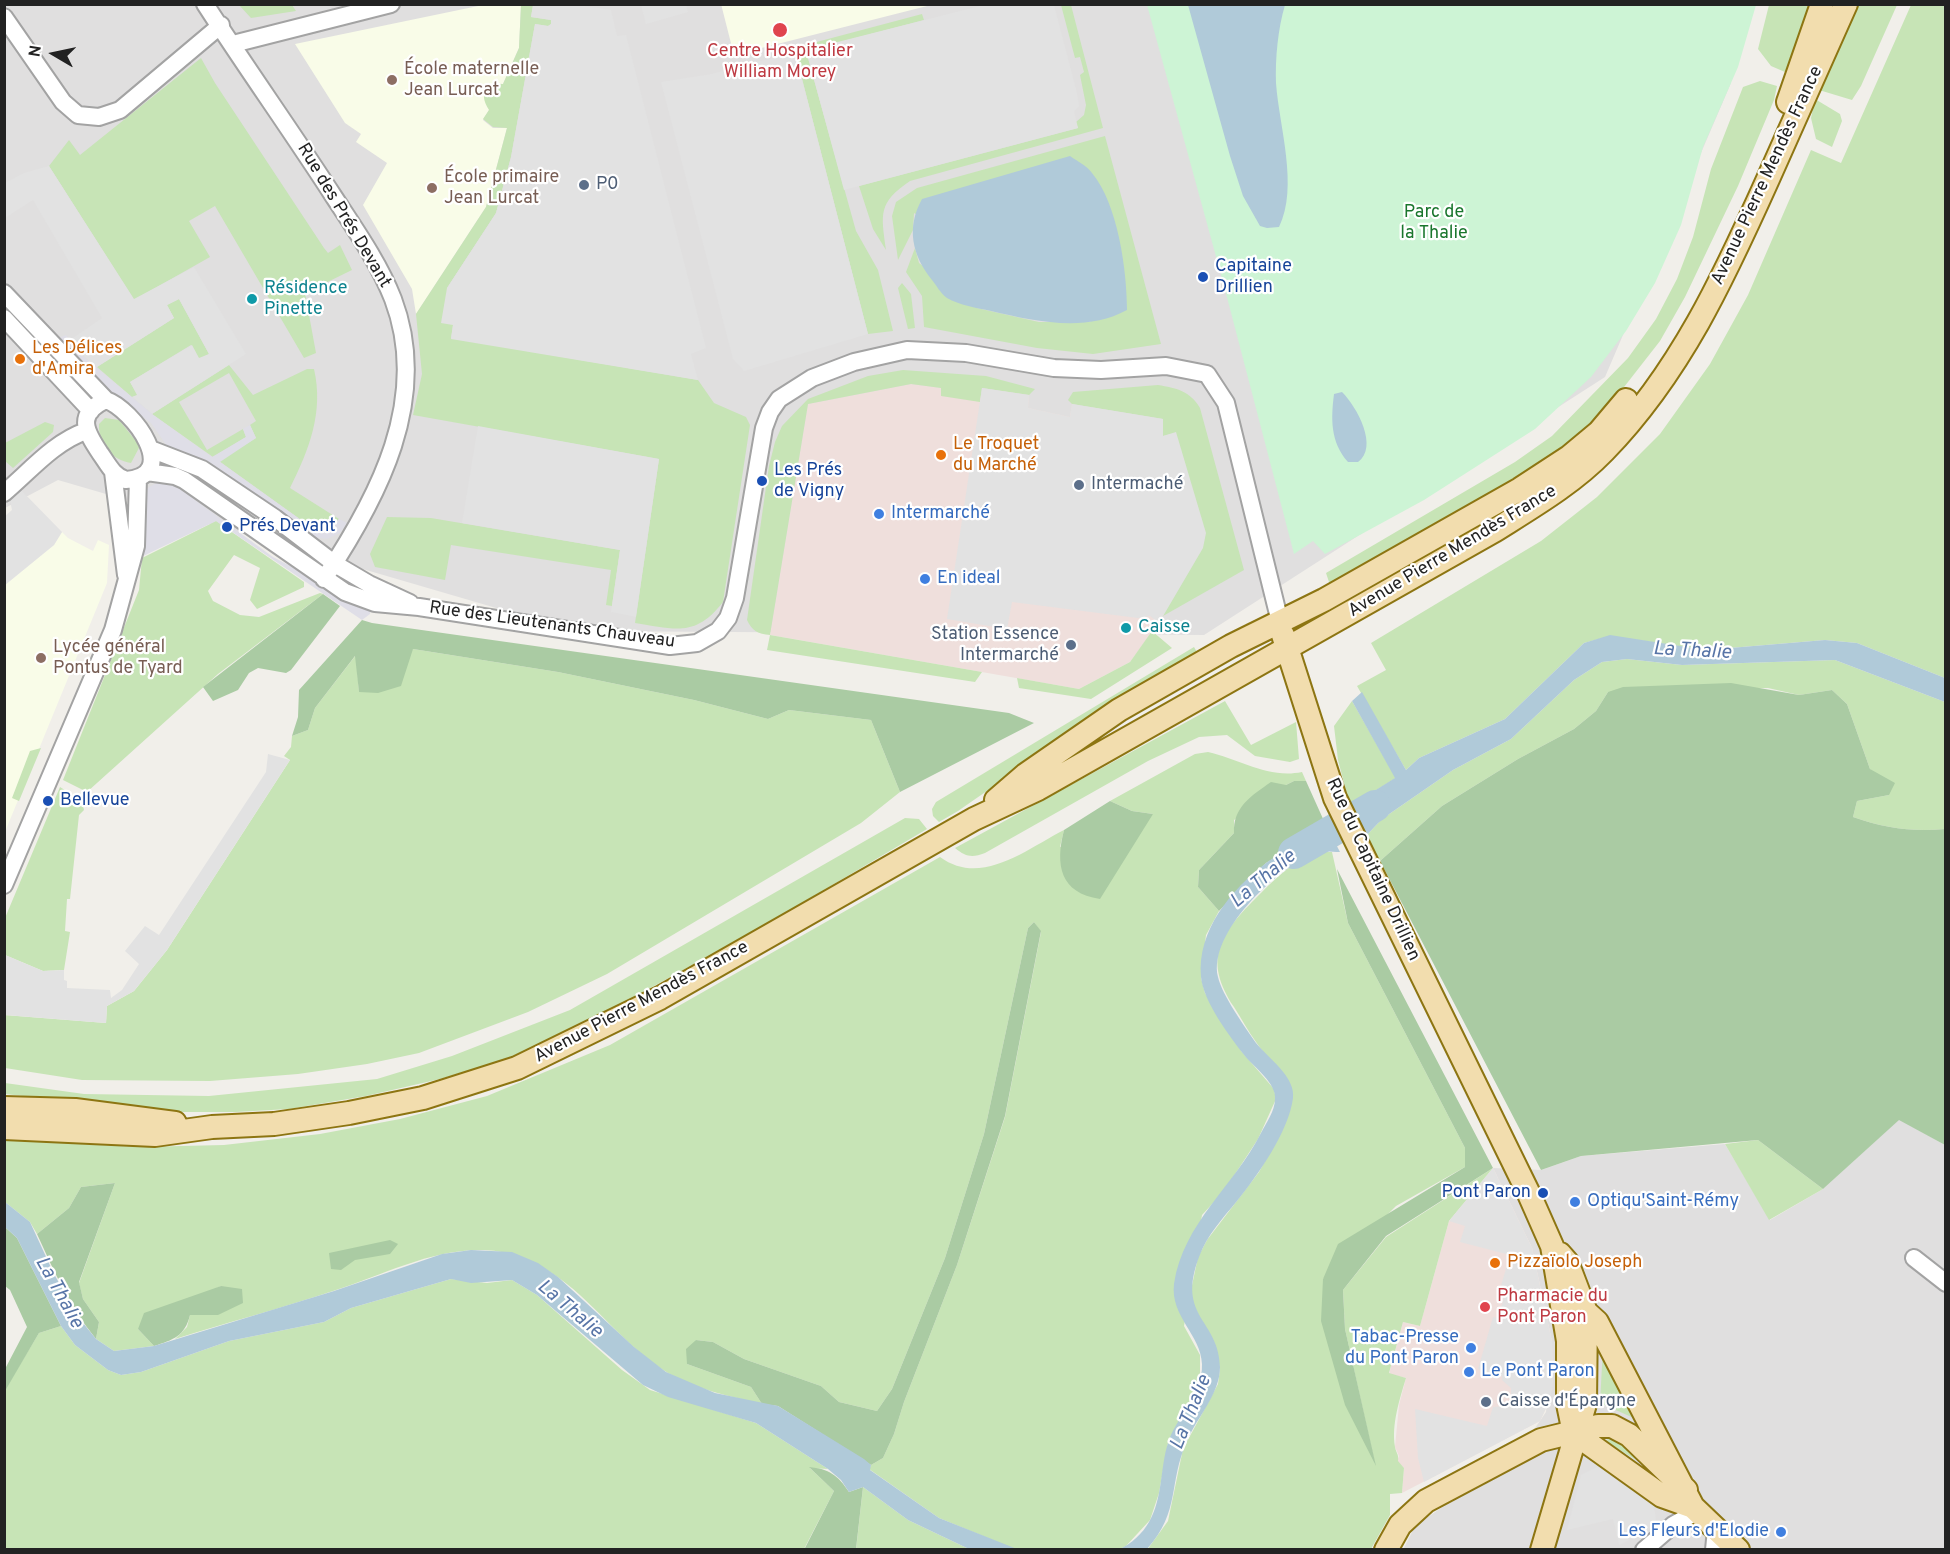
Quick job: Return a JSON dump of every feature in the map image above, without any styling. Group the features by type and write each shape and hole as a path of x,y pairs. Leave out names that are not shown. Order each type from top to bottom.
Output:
{"main road":[{"path":"1786,108 1822,4"},
{"name":"Avenue Pierre Mendès France","path":"974,819 1025,775 1119,710 1324,600 1520,489 1569,457 1599,432 1674,341 1722,248 1832,4"},
{"name":"Avenue Pierre Mendès France","path":"4,1128 155,1135 212,1127 273,1124 349,1113 423,1098 517,1068 660,998 974,819 1038,789 1287,647 1335,623 1533,507 1561,489 1604,451 1666,375 1699,325 1751,218 1846,4"},
{"name":"Rue du Capitaine Drillien","path":"1280,622 1335,798 1530,1194 1552,1246"},
{"name":"Avenue Pierre Mendès France","path":"4,1108 75,1110 212,1127"},
{"path":"1542,1550 1574,1433 1585,1404 1586,1312 1567,1262 1552,1246"},
{"path":"1552,1246 1568,1341 1568,1404 1574,1433 1662,1496 1692,1503"},
{"path":"1586,1312 1597,1322 1692,1503 1715,1539 1738,1550"},
{"path":"1386,1550 1400,1525 1426,1501 1541,1440 1598,1426 1612,1426 1629,1435 1692,1503"}],"street":[{"name":"Rue des Prés Devant","path":"205,4 356,230 384,278 400,323 405,374 395,444 371,504 324,579"},
{"path":"233,44 391,4"},
{"path":"4,17 63,102 78,115 99,117 120,110 220,25"},
{"path":"4,293 106,400 118,404 153,450 153,462 142,475 136,546 127,587 113,630 4,885"},
{"path":"4,318 91,411"},
{"name":"Rue des Lieutenants Chauveau","path":"113,472 126,480 142,475 175,476 184,480 324,579 362,600 658,645 685,646 696,643 718,631 732,609 761,439 770,412 791,390 812,378 854,362 907,350 966,353 1054,368 1101,370 1166,366 1207,375"},
{"name":"Rue du Capitaine Drillien","path":"1207,375 1226,403 1280,622"},
{"path":"106,400 91,411 86,419 86,431 113,472 127,587"},
{"path":"4,493 64,441 86,431"},
{"name":"Rue des Lieutenants Chauveau","path":"153,450 202,469 275,518 335,564 369,584 420,607"},
{"path":"1914,1258 1946,1283"},
{"path":"1644,1550 1673,1525 1692,1503"}],"shaded area":[{"name":"Centre Hospitalier William Morey","path":"721,4 931,4 931,5 734,55"},
{"path":"5,5 1726,5 1731,83 1605,377 1204,635 575,631 58,480 5,508"},
{"path":"483,5 521,5 519,48 503,84 494,83 489,110 483,120 493,128 507,128 486,207 416,314 412,289 363,205 387,163 356,142 361,134 345,123 295,44"},
{"name":"P0","path":"533,5 578,5 611,10 617,36 626,35 706,348 691,354 698,380 451,339 453,325 441,323 447,288 496,213 511,157 535,24 548,26 551,24 551,20 531,17"},
{"path":"641,5 686,5 688,12 646,24"},
{"path":"984,5 1054,5 1077,93 1079,106 1074,112 1078,128 844,190 806,50"},
{"path":"795,52 868,334 744,371 733,359 661,82 712,74"},
{"path":"49,166 134,299 194,267 246,354 152,414 132,397 137,395 130,382 192,345 199,358 209,354 179,299 167,305 174,318 97,367 78,352 70,340 102,318 33,200 5,218 5,183 24,173"},
{"path":"66,335 78,352 152,414 212,457 246,437 243,429 250,425 256,438 220,462 315,530 327,530 339,519 347,523 340,533 327,539 314,537 211,466 167,446 151,423 104,389 56,339"},
{"path":"911,384 942,388 941,395 1029,395 1028,408 1070,417 1072,404 1203,548 1159,623 1130,662 1079,689 770,635 808,404"},
{"name":"Intermaché","path":"982,388 1029,395 1028,408 1070,417 1072,404 1163,419 1163,436 1176,432 1206,533 1203,548 1159,623 1150,616 1138,618 1012,602 1007,629 947,619"},
{"path":"478,426 659,459 636,617 611,612 620,550 462,523"},
{"path":"159,482 173,484 273,557 371,608 370,614 362,620 216,521 139,558 141,496 149,487"},
{"path":"21,490 62,532 54,545 5,585 5,516 12,510 10,500"},
{"name":"Lycée général Pontus de Tyard","path":"62,532 68,538 93,551 98,540 109,545 107,583 5,832 5,585 54,545"},
{"path":"268,754 290,760 167,950 134,991 107,1006 106,1023 5,1015 5,955 43,971 64,970 67,988 110,990 111,998 122,990 139,964 125,951 145,926 159,935 266,772"},
{"path":"1899,1119 1945,1145 1945,1549 1403,1550 1415,1526 1516,1456 1546,1412 1552,1342 1532,1248 1493,1168 1541,1170 1581,1156 1725,1144 1770,1220 1823,1189"},
{"path":"1493,1168 1532,1248 1552,1342 1553,1381 1550,1400 1540,1421 1402,1493 1404,1468 1397,1461 1399,1456 1395,1447 1399,1405 1406,1378 1389,1374 1403,1322 1420,1326 1449,1221"},
{"path":"1493,1168 1532,1248 1552,1342 1553,1381 1550,1400 1540,1421 1424,1482 1418,1458 1415,1409 1487,1426 1493,1407 1505,1406 1511,1399 1511,1388 1502,1380 1502,1376 1478,1369 1493,1317 1498,1318 1504,1298 1498,1296 1510,1255 1460,1242 1465,1226 1449,1221"},
{"path":"1609,1465 1648,1493 1655,1512 1656,1523 1647,1531 1619,1545 1613,1519 1567,1530 1581,1475 1595,1468"}],"green space":[{"path":"239,5 292,5 296,11 251,18"},
{"path":"521,5 533,5 531,17 551,20 551,24 548,26 535,24 511,157 496,213 447,288 453,325 451,338 698,380 714,403 746,417 750,425 723,602 703,621 693,626 673,628 635,623 659,459 413,415 422,374 416,314 486,207 507,128 493,127 483,119 489,110 484,94 488,84 503,84 519,48"},
{"path":"1061,5 1071,5 1103,128 910,181 892,196 884,210 883,227 886,250 873,229 859,186 1078,128 1076,122 1084,115 1086,105 1080,75 1084,72 1080,57 1075,58"},
{"name":"Parc de la Thalie","path":"1147,5 1756,5 1738,67 1703,147 1681,225 1655,283 1626,331 1591,377 1535,429 1424,500 1325,554 1313,541 1294,554"},
{"path":"1769,5 1813,5 1785,72 1771,66 1758,49"},
{"path":"1851,5 1897,5 1861,86 1852,100 1819,90"},
{"path":"1911,5 1945,5 1945,678 1857,643 1825,640 1706,650 1610,636 1584,643 1505,719 1419,758 1406,770 1357,686 1386,670 1371,643 1541,541 1597,497 1660,434 1710,364 1748,295 1811,150 1841,163"},
{"path":"922,14 924,20 806,51 856,231 878,270 893,331 868,334 794,48"},
{"path":"201,58 215,83 324,248 328,253 340,245 352,270 305,293 316,353 304,358 215,206 189,221 210,257 134,300 49,166 69,140 80,155"},
{"path":"1760,81 1777,86 1774,100 1738,186 1685,297 1660,341 1610,405 1575,438 1526,476 1330,585 1326,573 1515,462 1552,436 1628,358 1656,319 1677,279 1693,237 1711,169 1743,87"},
{"path":"1815,99 1840,114 1842,121 1832,147 1816,139 1811,118"},
{"path":"1105,136 1161,344 1093,354 1037,348 924,327 922,296 906,272 915,248 919,263 977,308 1039,322 1091,322 914,213 913,230 898,260 892,216 896,202 917,188"},
{"path":"902,283 911,294 915,328 908,329 898,288"},
{"path":"179,299 209,354 199,359 191,345 130,382 138,395 132,397 97,367 174,318 167,305"},
{"path":"229,365 253,395 307,369 314,369 317,385 316,416 309,445 290,488 339,519 332,527 315,530 219,461 256,438 250,425 256,421 229,373 179,402 207,450 243,429 246,437 213,457 152,414"},
{"path":"903,370 986,376 1035,389 1029,395 982,388 980,402 941,396 941,388 911,384 808,404 770,635 756,631 747,620 769,466 782,426 808,399 868,376"},
{"path":"1158,385 1182,391 1200,408 1244,570 1163,616 1176,433 1163,436 1163,419 1072,404 1068,400 1073,392"},
{"path":"105,418 119,420 140,446 131,463 112,455 107,450 99,431 99,424"},
{"path":"45,422 54,425 53,432 13,468 5,461 5,443"},
{"path":"387,517 431,518 620,550 612,606 606,605 611,570 451,545 445,580 375,567 370,554"},
{"path":"216,521 304,582 304,587 257,609 250,600 260,568 234,555 208,591 213,601 240,615 259,617 320,593 323,594 218,674 87,792 63,780 139,590 142,558"},
{"path":"323,594 340,606 291,670 286,673 258,668 249,673 238,690 213,701 203,687"},
{"path":"362,620 1009,713 1034,723 900,792 871,720 789,710 768,719 694,700 558,672 413,649 401,686 378,693 359,692 355,656 315,708 308,730 292,736 298,717 299,690"},
{"path":"1152,631 1172,648 1091,699 1019,688 1017,678 1079,689 1130,662"},
{"path":"770,635 982,672 975,682 767,650"},
{"path":"1194,647 1198,654 1115,702 958,811 939,822 933,816 932,809 936,802"},
{"path":"413,649 558,672 694,700 768,719 789,710 871,720 900,792 861,823 607,974 528,1012 419,1053 367,1064 298,1074 210,1081 82,1080 5,1068 4,1015 106,1023 107,1006 134,991 167,950 290,760 284,756 291,747 292,736 308,730 315,708 356,655 359,692"},
{"path":"1627,659 1682,665 1835,660 1945,702 1945,829 1899,828 1853,817 1857,801 1889,795 1870,769 1847,704 1832,690 1799,695 1768,688 1608,692 1596,711 1574,729 1518,759 1442,806 1380,861 1365,837 1382,819 1453,770 1511,739 1574,680 1602,662"},
{"path":"1731,683 1799,695 1832,690 1847,704 1870,769 1895,783 1889,795 1857,801 1853,817 1899,828 1945,829 1945,1145 1899,1120 1823,1189 1758,1140 1581,1156 1541,1170 1380,861 1442,806 1518,759 1574,729 1596,711 1608,692 1623,687"},
{"path":"1225,701 1251,745 1296,722 1299,759 1290,762 1255,756 1227,735 1199,737 1148,761 985,853 969,856 955,848"},
{"path":"1352,701 1396,778 1350,806 1338,760 1334,726"},
{"path":"41,748 19,801 12,798 30,751"},
{"path":"1208,752 1266,771 1302,772 1306,781 1294,781 1286,785 1234,820 1234,833 1199,870 1198,887 1219,911 1206,935 1201,978 1205,993 1242,1052 1274,1089 1276,1099 1258,1139 1224,1191 1202,1215 1184,1326 1200,1355 1200,1381 1168,1443 1159,1493 1150,1520 1126,1546 1120,1549 1017,1550 939,1518 869,1469 871,1465 883,1458 894,1434 904,1402 957,1265 1005,1117 1041,932 1034,922 1028,928 984,1134 945,1258 892,1389 877,1411 839,1402 821,1386 744,1359 713,1342 696,1340 687,1364 751,1387 762,1404 690,1384 668,1373 639,1352 587,1301 551,1272 514,1255 484,1250 446,1253 427,1258 316,1297 175,1339 187,1327 190,1315 218,1315 221,1286 138,1329 154,1346 114,1351 96,1339 99,1322 83,1299 79,1283 115,1183 81,1187 69,1208 37,1234 30,1222 5,1202 4,1140 139,1147 224,1145 320,1134 400,1119 487,1096 610,1045 940,857 955,865 971,868 987,867 1018,855 1064,830 1060,847 1153,814 1132,811 1110,801 1195,754"},
{"path":"1294,781 1306,781 1324,821 1299,843 1266,863 1219,911 1198,887 1199,870 1234,833 1234,824 1240,809 1250,797 1271,782 1286,785"},
{"path":"60,787 82,801 84,810 79,815 70,899 67,899 65,931 70,932 64,970 43,971 5,955 5,918"},
{"path":"1110,801 1132,811 1153,814 1100,899 1076,891 1069,884 1061,866 1061,843 1064,830"},
{"path":"905,818 919,819 927,829 768,923 569,1033 500,1061 440,1079 366,1096 289,1109 166,1112 5,1094 5,1083 84,1094 209,1096 377,1079 452,1056 570,1010"},
{"path":"1317,852 1332,852 1348,923 1465,1148 1465,1167 1396,1206 1323,1279 1375,1464 1345,1329 1343,1290 1386,1237 1493,1168 1449,1221 1420,1326 1403,1322 1389,1373 1406,1378 1394,1430 1398,1461 1404,1468 1402,1493 1390,1494 1390,1515 1371,1549 1147,1550 1168,1521 1183,1449 1218,1384 1220,1369 1216,1349 1192,1302 1191,1290 1198,1257 1207,1240 1259,1172 1282,1130 1288,1080 1247,1029 1225,990 1219,975 1219,949 1232,924 1262,892 1291,866"},
{"path":"1337,869 1493,1168 1386,1236 1343,1290 1345,1329 1376,1466 1345,1405 1321,1321 1323,1279 1338,1244 1465,1167 1465,1148 1348,923"},
{"path":"1034,922 1041,931 1005,1116 957,1265 904,1402 894,1434 883,1458 871,1465 778,1406 762,1404 751,1387 687,1364 686,1349 696,1340 713,1342 744,1359 821,1386 839,1402 877,1411 892,1389 945,1258 984,1134 1028,928"},
{"path":"1758,1140 1823,1189 1769,1220 1725,1144"},
{"path":"115,1183 79,1282 83,1299 99,1322 96,1339 70,1301 37,1234 69,1208 81,1187"},
{"path":"5,1227 17,1238 61,1326 39,1333 5,1391 5,1369 27,1327 10,1290 5,1286"},
{"path":"390,1240 398,1244 390,1254 355,1260 341,1270 331,1269 329,1253"},
{"path":"451,1279 487,1283 512,1280 537,1295 622,1370 650,1390 756,1423 828,1469 810,1468 834,1491 804,1549 5,1549 4,1391 39,1333 61,1326 75,1345 108,1370 121,1375 141,1372 229,1341 324,1322 351,1308"},
{"path":"221,1286 242,1289 243,1303 218,1315 190,1315 185,1328 177,1336 154,1346 138,1329 144,1313"},
{"path":"1603,1347 1636,1419 1600,1403"},
{"path":"1608,1437 1624,1440 1642,1459 1638,1461 1607,1442"},
{"path":"809,1467 822,1469 832,1474 849,1492 863,1487 856,1549 804,1550 834,1491"},
{"path":"863,1487 908,1520 969,1549 856,1550"}],"water":[{"path":"1188,5 1285,5 1279,33 1276,83 1288,175 1285,211 1279,227 1260,226 1243,196"},
{"path":"1070,156 1090,170 1108,202 1123,258 1127,310 1094,321 1059,323 974,307 947,298 925,271 916,251 914,220 922,199"},
{"path":"1342,392 1354,407 1366,437 1364,455 1358,462 1348,462 1338,446 1333,430 1334,394"},
{"path":"1610,635 1706,650 1825,640 1857,643 1945,678 1945,702 1835,660 1682,665 1627,659 1602,662 1574,680 1511,739 1453,770 1382,819 1365,837 1350,806 1395,778 1352,701 1362,692 1406,770 1419,758 1505,719 1584,643"},
{"path":"1324,821 1340,852 1313,854 1281,873 1248,905 1223,941 1218,960 1220,984 1256,1043 1286,1075 1293,1090 1293,1098 1286,1124 1279,1138 1263,1166 1211,1234 1202,1249 1193,1277 1192,1293 1195,1306 1213,1338 1218,1351 1220,1367 1216,1387 1191,1432 1181,1456 1170,1509 1158,1535 1147,1549 1120,1549 1140,1534 1154,1513 1168,1443 1194,1395 1201,1375 1202,1364 1197,1344 1181,1316 1174,1295 1179,1262 1198,1223 1250,1152 1270,1117 1275,1103 1275,1093 1269,1082 1232,1039 1207,997 1201,977 1201,960 1205,943 1219,912 1241,886 1266,863 1296,844"},
{"path":"5,1202 30,1222 54,1274 79,1318 96,1339 114,1351 154,1346 334,1291 442,1254 471,1250 512,1252 538,1263 558,1277 634,1347 666,1372 715,1393 778,1406 864,1459 871,1465 870,1470 939,1518 1017,1549 969,1549 908,1520 863,1487 849,1492 841,1480 828,1469 756,1423 668,1397 643,1385 537,1295 512,1280 471,1283 451,1279 351,1308 324,1322 229,1341 141,1372 121,1375 108,1370 75,1345 61,1326 17,1238 5,1227"}],"waterway":[{"name":"La Thalie","path":"1294,853 1375,806"}],"place":[{"name":"Centre Hospitalier William Morey","path":"780,30"},
{"name":"École maternelle Jean Lurcat","path":"392,80"},
{"name":"P0","path":"584,185"},
{"name":"École primaire Jean Lurcat","path":"432,188"},
{"name":"Capitaine Drillien","path":"1203,277"},
{"name":"Résidence Pinette","path":"252,299"},
{"name":"Les Délices d'Amira","path":"20,359"},
{"name":"Le Troquet du Marché","path":"941,455"},
{"name":"Les Prés de Vigny","path":"762,481"},
{"name":"Intermaché","path":"1079,485"},
{"name":"Intermarché","path":"879,514"},
{"name":"Prés Devant","path":"227,527"},
{"name":"En ideal","path":"925,579"},
{"name":"Caisse","path":"1126,628"},
{"name":"Station Essence Intermarché","path":"1071,645"},
{"name":"Lycée général Pontus de Tyard","path":"41,658"},
{"name":"Bellevue","path":"48,801"},
{"name":"Pont Paron","path":"1543,1193"},
{"name":"Optiqu'Saint-Rémy","path":"1575,1202"},
{"name":"Pizzaïolo Joseph","path":"1495,1263"},
{"name":"Pharmacie du Pont Paron","path":"1485,1307"},
{"name":"Tabac-Presse du Pont Paron","path":"1471,1348"},
{"name":"Le Pont Paron","path":"1469,1372"},
{"name":"Caisse d'Épargne","path":"1486,1402"},
{"name":"Les Fleurs d'Elodie","path":"1781,1532"}]}
